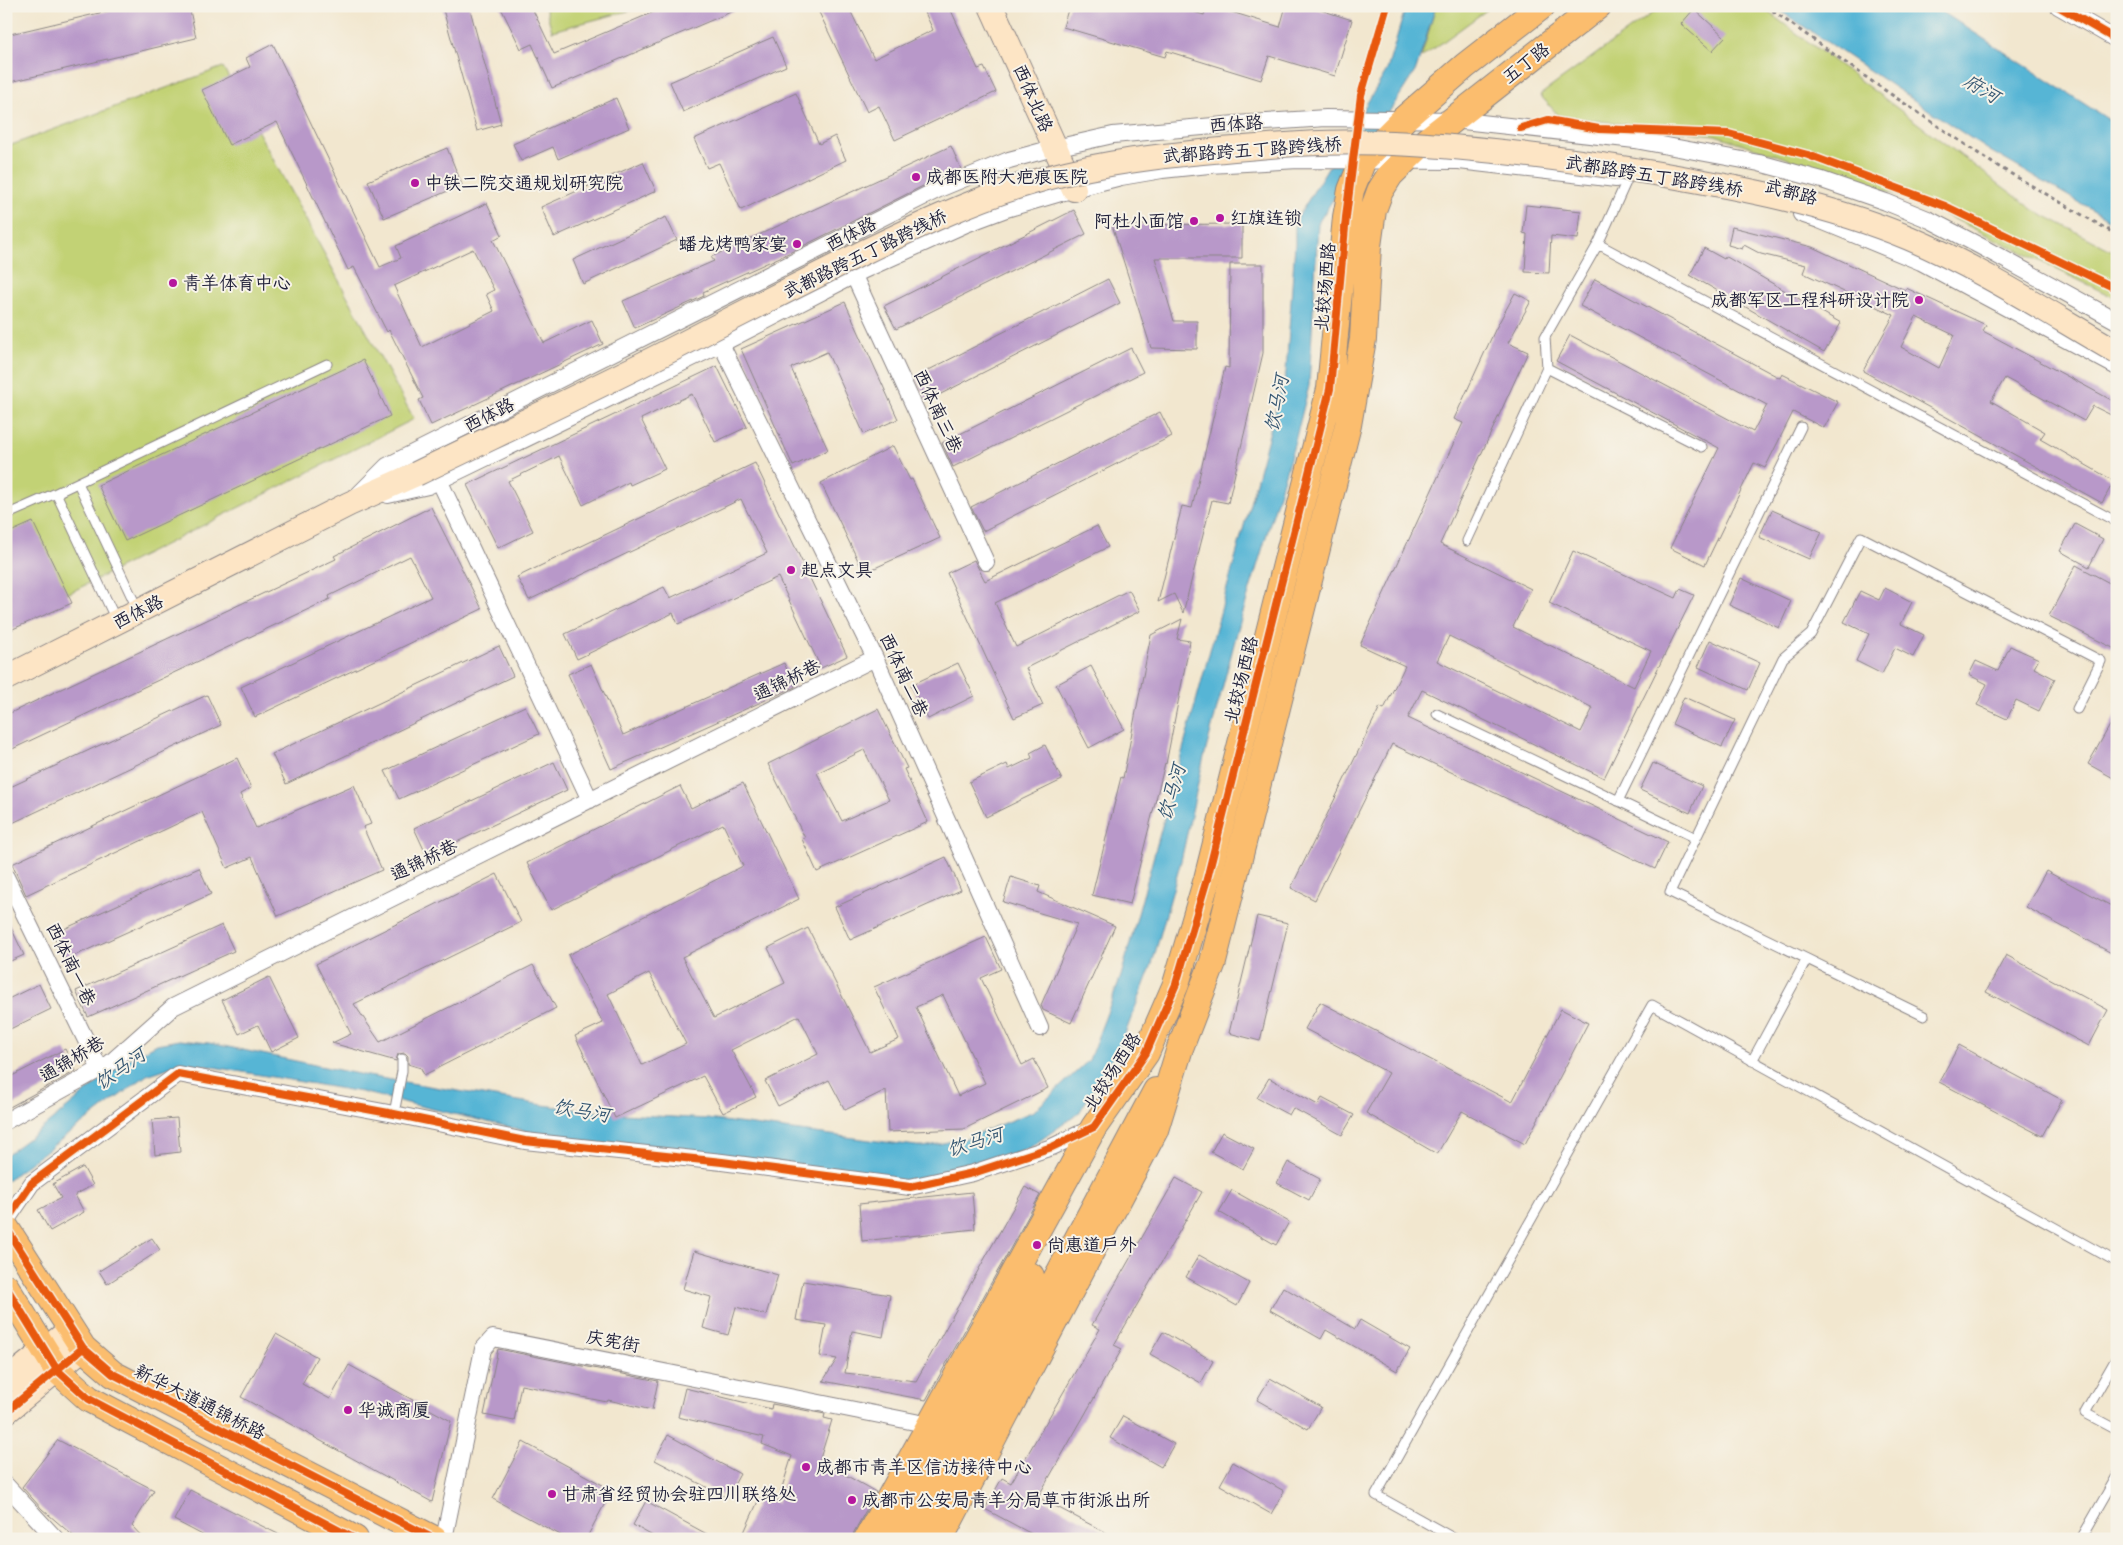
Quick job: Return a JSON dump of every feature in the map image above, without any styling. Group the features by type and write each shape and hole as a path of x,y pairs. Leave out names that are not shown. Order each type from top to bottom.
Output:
{"main road":[{"name":"五丁路","path":"1404,119 1464,66 1542,6"},
{"name":"五丁路","path":"1454,120 1598,6"},
{"name":"北较场西路","path":"867,1539 1094,1127 1146,1053 1176,984 1206,879 1330,389 1346,217 1351,190 1363,160 1404,119"},
{"path":"940,1539 1155,1130 1180,1048 1213,962 1348,425 1363,339 1368,246 1373,210 1380,191 1390,175 1404,160 1454,120"},
{"path":"918,1539 1125,1147 1180,1048"},
{"path":"896,1539 1074,1194 1128,1095 1146,1053"},
{"name":"新华大道通锦桥路","path":"6,1228 77,1338 113,1374 434,1539"},
{"path":"6,1287 51,1360 89,1399 355,1539"}],"street":[{"name":"西体北路","path":"991,6 1074,189"},
{"path":"2060,8 2117,40"},
{"name":"西体路","path":"350,504 386,466 939,190 1009,160 1112,135 1326,118 1404,119"},
{"name":"武都路","path":"1404,119 1454,120 1635,140 1759,163 1822,180 1886,202 1930,220 2117,321"},
{"name":"武都路跨五丁路跨线桥","path":"416,474 913,228 1018,186 1100,165 1254,147 1331,143 1388,143 1458,147 1606,166 1713,183 1808,204 1908,238 1953,259 2004,286 2117,352"},
{"name":"西体路","path":"350,504 428,486 721,344 854,276 966,224 1006,208 1121,177 1209,165 1363,160"},
{"name":"武都路","path":"1363,160 1469,162 1627,180 1723,196 1780,208 1819,220 1921,262 2117,367"},
{"name":"西体南三巷","path":"854,276 986,562"},
{"name":"西体南二巷","path":"721,344 875,658 1040,1028"},
{"name":"西体路","path":"6,678 350,504 416,474"},
{"path":"439,480 590,800"},
{"name":"通锦桥巷","path":"6,1121 109,1064 173,1007 875,658"},
{"name":"西体南一巷","path":"6,877 100,1069"},
{"path":"6,1221 32,1183 178,1074 394,1114 525,1141 722,1162 910,1187 973,1173 1052,1147 1094,1127"},
{"path":"6,1412 51,1360 77,1338"},
{"name":"庆宪街","path":"444,1539 483,1349 493,1338 930,1425"},
{"path":"6,1381 51,1360"},
{"path":"6,1485 56,1539"}],"lane":[{"path":"1467,541 1547,368 1545,337 1598,244 1627,180"},
{"path":"1598,244 2117,522"},
{"path":"6,515 78,483 327,364"},
{"path":"1547,368 1702,447"},
{"path":"1618,801 1801,427"},
{"path":"78,483 139,612"},
{"path":"56,493 118,623"},
{"path":"1924,1016 1670,892 1783,658 1810,634 1861,537 2101,661 2077,709"},
{"path":"1437,714 1696,838"},
{"path":"1752,1061 1807,959"},
{"path":"1456,1539 1376,1495 1652,1005 2117,1262"},
{"path":"394,1114 402,1071 402,1059"},
{"path":"2117,1356 2085,1413 2117,1430"},
{"path":"2081,1539 2117,1476"}],"path":[{"path":"1766,6 1994,164 2117,235"}],"green space":[{"path":"545,6 647,6 552,31"},
{"path":"1436,6 1492,6 1421,58"},
{"path":"1662,6 1760,6 2034,210 2117,253 2117,299 1920,202 1715,135 1559,116 1540,95"},
{"name":"青羊体育中心","path":"223,67 414,419 6,625 6,147"}],"water":[{"name":"饮马河","path":"1406,6 1436,6 1416,70 1318,223 1309,386 1294,445 1238,629 1203,761 1181,861 1152,964 1123,1039 1079,1113 1028,1149 958,1174 903,1182 730,1155 572,1142 361,1092 207,1066 180,1064 147,1075 6,1181 6,1155 40,1130 120,1064 157,1044 179,1040 209,1043 368,1076 543,1105 605,1113 707,1119 924,1147 967,1138 1034,1111 1089,1060 1121,976 1286,372 1295,222 1387,70"},
{"name":"府河","path":"1773,6 1933,6 2117,125 2117,224 1990,151"}],"building":[{"path":"129,6 189,6 196,38 6,83 6,35"},
{"path":"442,6 469,6 501,124 477,131"},
{"path":"500,6 531,6 554,54 668,6 745,6 552,88 532,44 521,49"},
{"path":"816,6 848,6 874,59 933,30 922,6 949,6 978,69 984,67 996,92 895,140 879,106 867,112"},
{"path":"1069,6 1174,6 1204,15 1207,6 1212,6 1280,27 1286,6 1308,6 1352,20 1335,76 1269,56 1261,80 1167,51 1165,57 1063,27"},
{"path":"1694,9 1725,37 1712,51 1681,24"},
{"path":"773,37 786,66 683,112 670,82"},
{"path":"273,44 380,267 401,258 396,246 487,203 502,235 493,240 544,343 592,320 603,344 431,425 419,400 423,398 389,330 387,332 354,267 348,270 277,122 229,145 202,90 250,67 246,58","holes":["473,249 494,290 486,294 494,311 422,347 394,286"]},
{"path":"796,93 819,144 835,136 846,160 741,210 719,163 707,168 694,139"},
{"path":"616,98 629,128 558,159 553,147 521,161 513,144"},
{"path":"951,146 961,169 935,180 791,252 703,292 704,296 635,328 623,301 714,261 711,257"},
{"name":"中铁二院交通规划研究院","path":"447,148 462,185 384,218 368,181"},
{"path":"643,162 656,191 554,237 541,207"},
{"path":"1526,205 1581,211 1578,239 1551,236 1549,273 1525,272 1527,234 1523,233"},
{"path":"1074,210 1086,234 896,329 884,306"},
{"path":"666,217 677,240 583,284 573,260"},
{"path":"1242,224 1242,258 1155,258 1174,321 1197,321 1197,349 1151,348 1112,225"},
{"path":"1732,227 1812,247 1986,325 1983,331 2117,403 2117,418 2093,406 2084,421 2005,378 1991,401 2045,432 2040,439 2114,481 2102,503 1863,371 1894,315 1803,273 1806,265 1761,254 1744,245 1742,249 1728,245","holes":["1916,317 1954,335 1939,368 1901,347"]},
{"path":"1704,248 1724,259 1725,256 1841,323 1824,352 1690,275"},
{"path":"1230,264 1263,264 1263,353 1228,503 1212,500 1183,613 1174,594 1158,602 1182,506 1192,508 1225,367 1229,368"},
{"path":"1108,279 1120,303 927,401 915,377"},
{"path":"1595,279 1780,378 1782,374 1838,402 1824,428 1793,412 1765,468 1754,463 1705,565 1670,548 1719,448 1556,361 1570,335 1753,432 1767,405 1580,306"},
{"path":"1515,293 1531,301 1508,343 1528,352 1440,544 1531,589 1513,627 1634,687 1651,651 1549,603 1573,551 1676,598 1680,589 1694,595 1604,778 1422,690 1408,718 1668,842 1655,869 1392,744 1315,900 1291,888 1380,707 1384,709 1405,666 1360,645 1463,423 1454,419 1495,330","holes":["1449,636 1593,708 1581,732 1437,661"]},
{"path":"845,302 898,419 864,434 827,352 791,368 828,450 793,466 741,349"},
{"path":"1131,348 1143,372 953,467 942,443"},
{"path":"363,360 390,416 125,541 98,485"},
{"path":"717,366 747,427 715,442 692,394 641,419 665,469 630,485 629,482 583,505 559,456 508,481 533,531 498,548 467,485"},
{"path":"1160,412 1172,436 983,531 971,507"},
{"path":"893,446 910,480 912,479 940,538 864,573 821,483"},
{"path":"755,463 847,656 821,668 778,577 678,624 673,613 577,659 565,634 664,587 670,598 767,553 741,499 529,600 517,577"},
{"path":"431,507 482,609 255,717 241,687 431,597 410,556 329,596 330,599 6,752 6,715 336,559 334,556"},
{"path":"1772,510 1822,532 1809,559 1759,537"},
{"path":"33,522 72,603 6,632 6,534"},
{"path":"2075,524 2103,539 2089,567 2060,551"},
{"path":"1097,526 1108,547 995,603 1016,647 1129,590 1140,611 1026,668 1043,705 1014,718 947,573 974,560 985,581"},
{"path":"2076,565 2117,587 2117,650 2049,616"},
{"path":"1741,578 1791,601 1779,628 1729,605"},
{"path":"1885,588 1912,602 1901,624 1924,635 1913,657 1895,648 1882,674 1856,661 1869,634 1844,622 1860,591 1879,600"},
{"path":"1182,619 1177,639 1190,641 1166,764 1130,904 1092,895 1121,777 1123,778 1151,635"},
{"path":"1710,640 1760,663 1748,690 1698,667"},
{"path":"499,646 513,676 286,784 272,754"},
{"path":"2010,646 2039,659 2034,668 2055,679 2039,711 2016,700 2007,719 1977,705 1987,684 1969,675 1976,661 1998,671"},
{"path":"784,663 795,687 611,769 568,674 591,664 623,735"},
{"path":"958,663 974,696 928,719 911,685"},
{"path":"1091,666 1124,729 1089,748 1056,685"},
{"path":"207,695 221,725 6,826 6,789"},
{"path":"1684,697 1735,720 1722,747 1672,724"},
{"path":"525,706 539,734 399,799 385,771"},
{"path":"878,709 907,768 904,769 928,822 817,872 802,839 805,838 768,764","holes":["864,750 889,800 842,821 817,773"]},
{"path":"2117,713 2117,780 2088,764"},
{"path":"1045,745 1062,780 986,817 969,782 1007,764 1009,769 1032,758 1030,753"},
{"path":"237,758 251,788 240,794 256,828 354,785 371,824 363,827 382,870 278,916 252,857 227,868 202,812 26,895 12,864"},
{"path":"554,762 567,790 427,856 414,828"},
{"path":"1653,763 1702,786 1690,813 1640,790"},
{"path":"743,783 799,899 682,957 714,1018 785,983 768,948 808,928 870,1052 899,1039 874,987 986,937 1001,969 981,978 1022,1065 1034,1059 1048,1088 964,1129 888,1132 886,1090 845,1110 829,1080 778,1106 765,1081 818,1054 799,1016 731,1050 756,1097 723,1113 703,1076 615,1118 575,1036 603,1023 568,955 743,866 723,824 551,910 527,863 680,786 691,808","holes":["649,973 686,1044 642,1065 608,994","943,995 985,1083 958,1096 916,1007"]},
{"path":"946,857 961,890 850,940 835,907"},
{"path":"199,868 211,894 65,960 53,934"},
{"path":"2046,871 2117,909 2117,956 2026,907"},
{"path":"497,874 521,922 354,1004 380,1042 533,965 556,1008 424,1075 421,1068 408,1064 408,1056 405,1053 398,1054 396,1061 332,1043 351,1034 316,964"},
{"path":"1011,877 1040,886 1038,892 1115,926 1071,1023 1043,1010 1041,1005 1077,924 1003,902"},
{"path":"1257,916 1288,923 1260,1041 1229,1033"},
{"path":"6,917 24,955 6,963"},
{"path":"222,925 234,951 88,1017 76,991"},
{"path":"2006,955 2108,1010 2089,1046 1986,992"},
{"path":"269,977 299,1038 271,1052 258,1025 239,1034 222,1000"},
{"path":"39,984 51,1009 6,1031 6,1000"},
{"path":"1320,1002 1512,1102 1561,1009 1588,1023 1525,1144 1462,1111 1437,1154 1366,1113 1389,1073 1305,1029"},
{"path":"1959,1045 2062,1100 2042,1136 1939,1082"},
{"path":"65,1049 76,1071 6,1109 6,1079"},
{"path":"1269,1078 1318,1105 1322,1098 1354,1115 1342,1135 1293,1108 1289,1115 1257,1098"},
{"path":"177,1118 180,1152 155,1155 152,1120"},
{"path":"1222,1132 1254,1149 1243,1169 1211,1152"},
{"path":"1288,1162 1320,1179 1309,1200 1277,1183"},
{"path":"83,1167 93,1185 75,1195 84,1212 50,1231 38,1210 61,1198 53,1184"},
{"path":"1176,1178 1202,1192 1114,1345 1122,1349 1038,1497 1118,1539 1041,1539 985,1509 1002,1478 1011,1483 1100,1329 1092,1325"},
{"path":"1025,1187 1040,1195 926,1400 823,1381 837,1359 820,1356 826,1325 796,1320 803,1281 890,1295 883,1337 852,1331 845,1373 916,1381"},
{"path":"1232,1190 1289,1222 1276,1245 1219,1212"},
{"path":"972,1192 975,1229 862,1241 859,1204"},
{"path":"152,1238 160,1250 107,1284 99,1271"},
{"path":"694,1251 778,1275 766,1315 736,1307 728,1335 703,1328 711,1297 683,1289"},
{"path":"1199,1255 1249,1283 1237,1306 1186,1277"},
{"path":"1283,1287 1355,1329 1360,1320 1410,1349 1397,1371 1326,1330 1321,1339 1270,1310"},
{"path":"1163,1332 1213,1361 1201,1383 1150,1354"},
{"name":"华诚商厦","path":"276,1334 317,1357 302,1384 330,1399 349,1365 451,1421 432,1502 241,1397"},
{"path":"498,1349 658,1381 652,1410 608,1400 607,1402 521,1385 514,1421 484,1415"},
{"path":"1270,1378 1321,1407 1308,1429 1257,1400"},
{"path":"685,1388 771,1409 772,1404 825,1414 824,1418 832,1420 818,1465 840,1472 876,1492 852,1539 741,1539 759,1499 766,1497 777,1503 792,1456 762,1444 764,1437 678,1417"},
{"path":"1123,1416 1174,1444 1161,1467 1110,1438"},
{"path":"668,1435 740,1474 727,1498 655,1460"},
{"path":"58,1440 154,1490 132,1526 144,1539 77,1539 42,1509 22,1487"},
{"name":"甘肃省经贸协会驻四川联络处","path":"523,1442 612,1490 586,1539 568,1539 493,1499"},
{"path":"1233,1462 1284,1491 1271,1514 1220,1485"},
{"path":"190,1490 288,1539 210,1539 174,1520"},
{"path":"646,1501 716,1539 658,1539 633,1525"}],"cycle path":[{"path":"6,1221 32,1183 178,1074 394,1114 525,1141 722,1162 910,1187 973,1173 1052,1147 1094,1127 1146,1053 1176,984 1207,879 1330,389 1346,217 1361,95 1387,6"},
{"path":"2058,6 2117,40"},
{"path":"1521,128 1548,120 1599,129 1729,134 1808,155 1945,206 2117,289"},
{"path":"6,1228 83,1348 113,1374 434,1539"},
{"path":"6,1287 57,1370 89,1399 355,1539"},
{"path":"6,1412 83,1348"}],"place":[{"name":"成都医附大疤痕医院","path":"916,177"},
{"name":"中铁二院交通规划研究院","path":"415,183"},
{"name":"红旗连锁","path":"1220,218"},
{"name":"阿杜小面馆","path":"1194,221"},
{"name":"蟠龙烤鸭家宴","path":"797,244"},
{"name":"青羊体育中心","path":"173,283"},
{"name":"成都军区工程科研设计院","path":"1919,300"},
{"name":"起点文具","path":"791,570"},
{"name":"尚惠道户外","path":"1037,1245"},
{"name":"华诚商厦","path":"348,1410"},
{"name":"成都市青羊区信访接待中心","path":"806,1467"},
{"name":"甘肃省经贸协会驻四川联络处","path":"552,1494"},
{"name":"成都市公安局青羊分局草市街派出所","path":"852,1500"}]}
